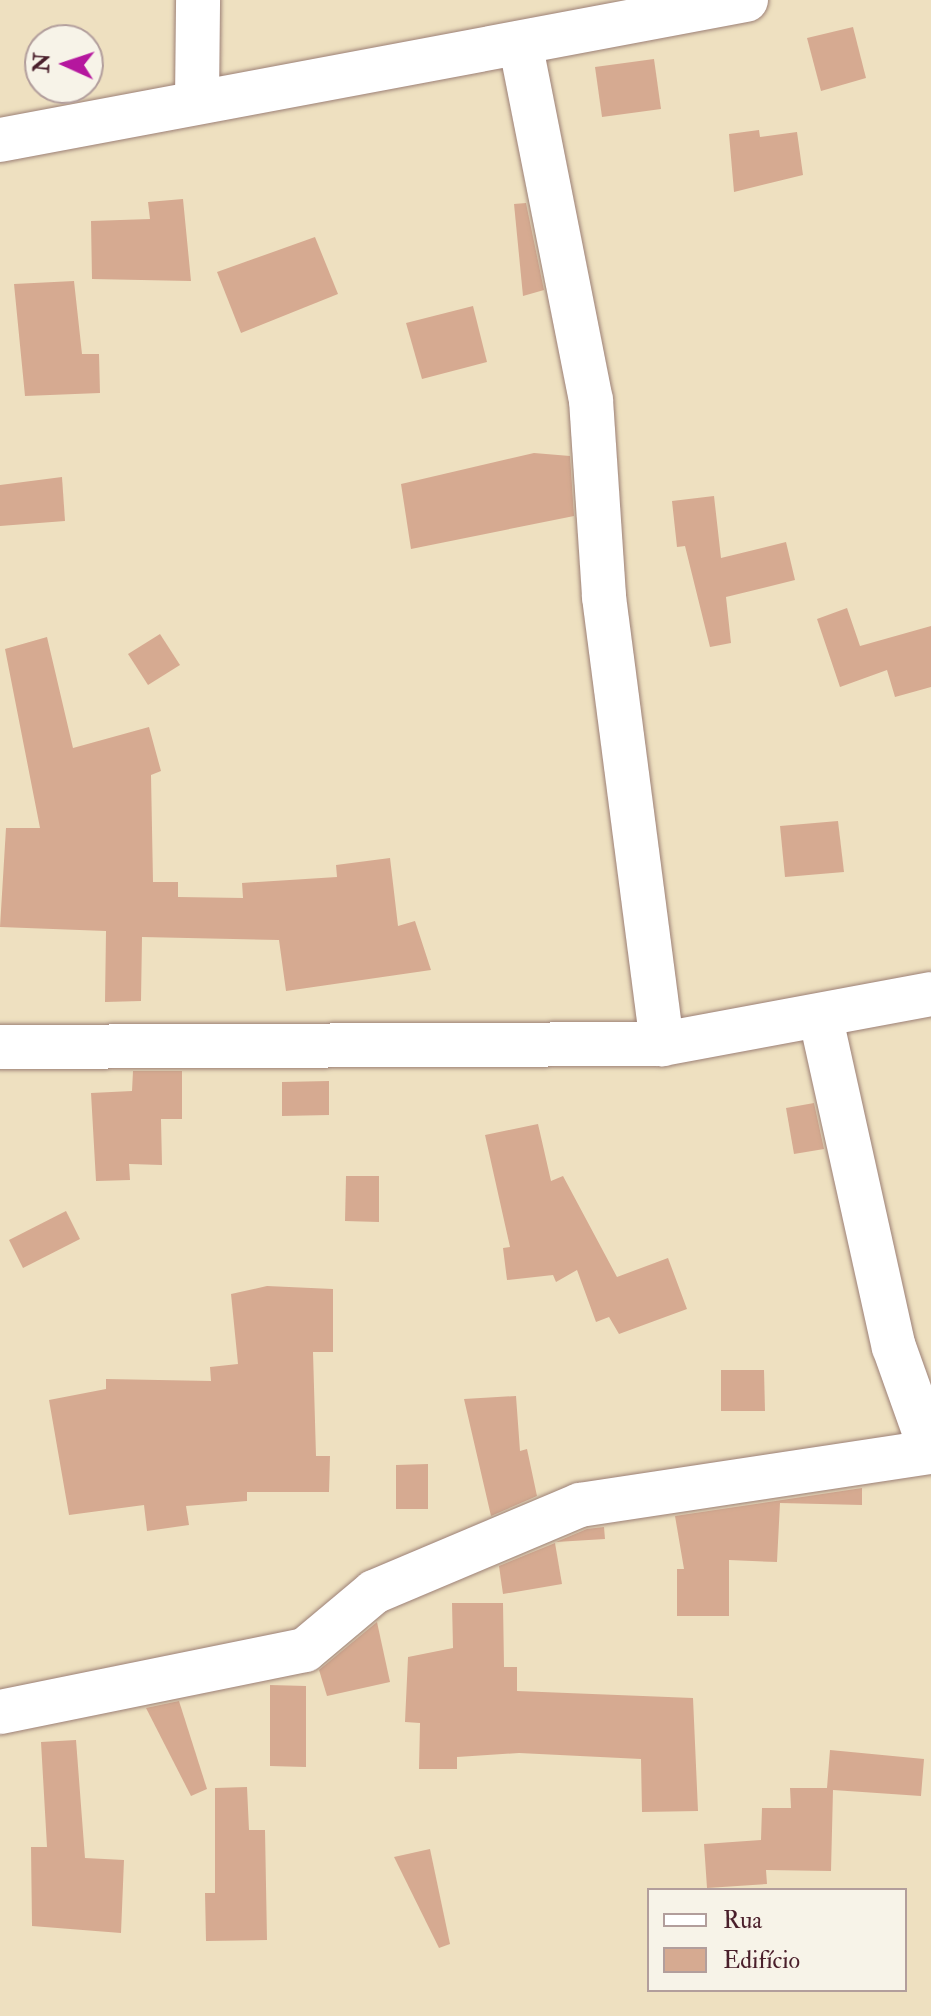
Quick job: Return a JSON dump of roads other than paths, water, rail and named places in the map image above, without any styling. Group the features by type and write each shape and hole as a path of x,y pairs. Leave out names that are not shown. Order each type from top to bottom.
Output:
{"street":[{"path":"197,101 198,0"},
{"path":"0,140 197,101 521,47 746,0"},
{"path":"521,47 591,400 604,597 662,1044"},
{"path":"0,1047 662,1044 821,1019 931,994"},
{"path":"0,1712 305,1650 374,1592 580,1505 931,1451 894,1347 821,1019"}]}
